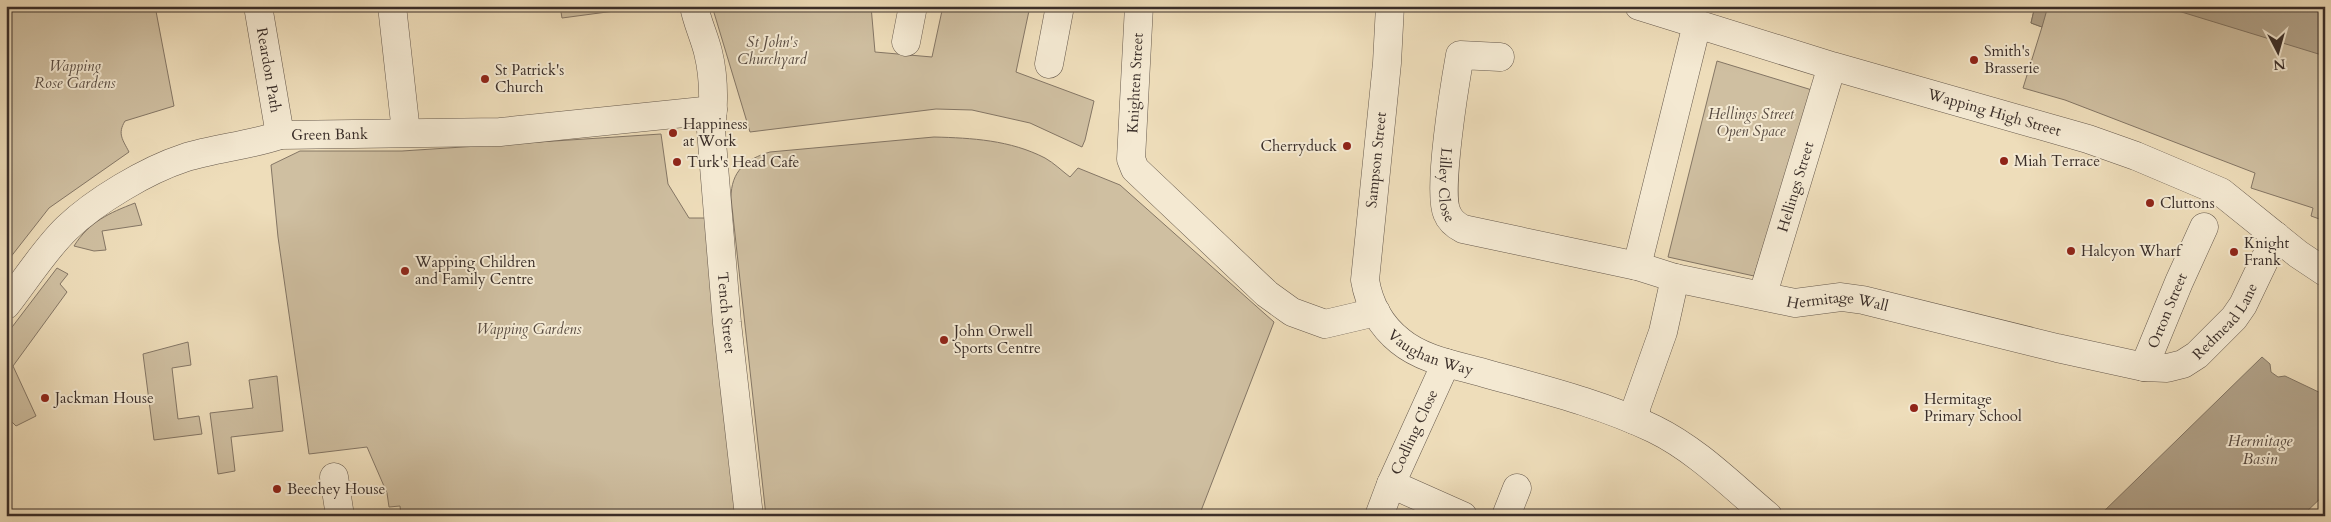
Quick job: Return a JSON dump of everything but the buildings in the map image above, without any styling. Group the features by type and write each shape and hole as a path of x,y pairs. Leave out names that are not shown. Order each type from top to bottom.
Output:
{"street":[{"name":"Reardon Path","path":"258,6 280,135"},
{"path":"392,6 406,132"},
{"name":"Tench Street","path":"694,6 708,52 713,110 711,130 727,323 749,516"},
{"path":"906,42 914,6"},
{"path":"1049,64 1060,6"},
{"name":"Knighten Street","path":"1131,160 1139,6"},
{"name":"Sampson Street","path":"1376,312 1367,293 1365,280 1387,64 1390,6"},
{"name":"Wapping High Street","path":"1639,6 1832,66 2088,139 2136,156 2221,192 2325,272"},
{"path":"1637,266 1696,24"},
{"name":"Lilley Close","path":"1500,57 1460,55 1454,88 1444,191 1446,212 1453,224 1463,229 1637,266 1675,278"},
{"name":"Hellings Street","path":"1763,294 1828,79"},
{"name":"Green Bank","path":"6,306 67,228 110,195 162,167 185,158 255,143 280,135 500,132 713,110"},
{"name":"Vaughan Way","path":"1131,160 1135,169 1267,294 1292,312 1325,324 1376,312 1387,330 1400,342 1415,351 1446,363 1581,401 1655,429 1704,461 1757,512"},
{"name":"Orton Street","path":"2144,366 2204,227"},
{"name":"Redmead Lane","path":"2144,366 2167,368 2183,364 2198,355 2243,305 2276,236"},
{"path":"1634,420 1637,405 1663,332 1675,278"},
{"name":"Hermitage Wall","path":"1675,278 1763,294 1795,302 1841,297 1863,300 2057,348 2144,366"},
{"name":"Codling Close","path":"1446,363 1391,484 1463,516"},
{"path":"334,477 340,516"},
{"path":"1379,516 1391,484"},
{"path":"1506,516 1517,488"}],"green space":[{"name":"Wapping Rose Gardens","path":"6,6 155,6 174,106 125,121 121,133 129,152 49,208 6,263"},
{"path":"560,6 621,6 622,10 562,18"},
{"name":"St John's Churchyard","path":"712,6 871,6 875,52 932,57 943,6 1030,6 1016,72 1094,101 1085,140 1082,147 1030,123 972,110 936,109 750,132"},
{"path":"2035,6 2325,6 2325,221 2311,216 2313,208 2251,188 2255,173 2065,100 2023,88 2042,27 2031,23"},
{"name":"Hellings Street Open Space","path":"1717,61 1812,90 1754,276 1668,257"},
{"name":"Wapping Gardens","path":"661,134 668,184 689,218 705,218 738,516 401,516 400,506 389,507 387,493 367,447 309,454 278,237 271,165 300,151 402,151"},
{"name":"John Orwell Sports Centre","path":"934,137 977,139 1018,147 1045,158 1070,177 1078,168 1120,185 1274,322 1199,516 766,516 731,198 737,173 754,158 770,152"},
{"path":"135,203 142,225 102,231 106,250 94,251 74,246 86,231 100,219"},
{"path":"57,268 68,274 60,284 67,292 13,366 36,416 16,426 6,416 6,335"},
{"path":"188,342 191,365 172,368 178,419 199,416 202,434 154,440 143,354"},
{"path":"277,376 283,431 231,437 235,471 218,474 210,413 253,408 249,380"}],"water":[{"path":"2035,6 2048,6 2042,27 2031,23"},
{"path":"2162,6 2325,6 2325,56"},
{"name":"Hermitage Basin","path":"2262,357 2270,364 2271,372 2278,377 2285,376 2325,395 2325,494 2302,516 2099,516"}],"place":[{"name":"Smith's Brasserie","path":"1974,60"},
{"name":"St Patrick's Church","path":"485,79"},
{"name":"Happiness at Work","path":"673,133"},
{"name":"Cherryduck","path":"1347,146"},
{"name":"Miah Terrace","path":"2004,161"},
{"name":"Turk's Head Cafe","path":"677,162"},
{"name":"Cluttons","path":"2150,203"},
{"name":"Halcyon Wharf","path":"2071,251"},
{"name":"Knight Frank","path":"2234,252"},
{"name":"Wapping Children and Family Centre","path":"405,271"},
{"name":"John Orwell Sports Centre","path":"944,340"},
{"name":"Jackman House","path":"45,398"},
{"name":"Hermitage Primary School","path":"1914,408"},
{"name":"Beechey House","path":"277,489"}]}
